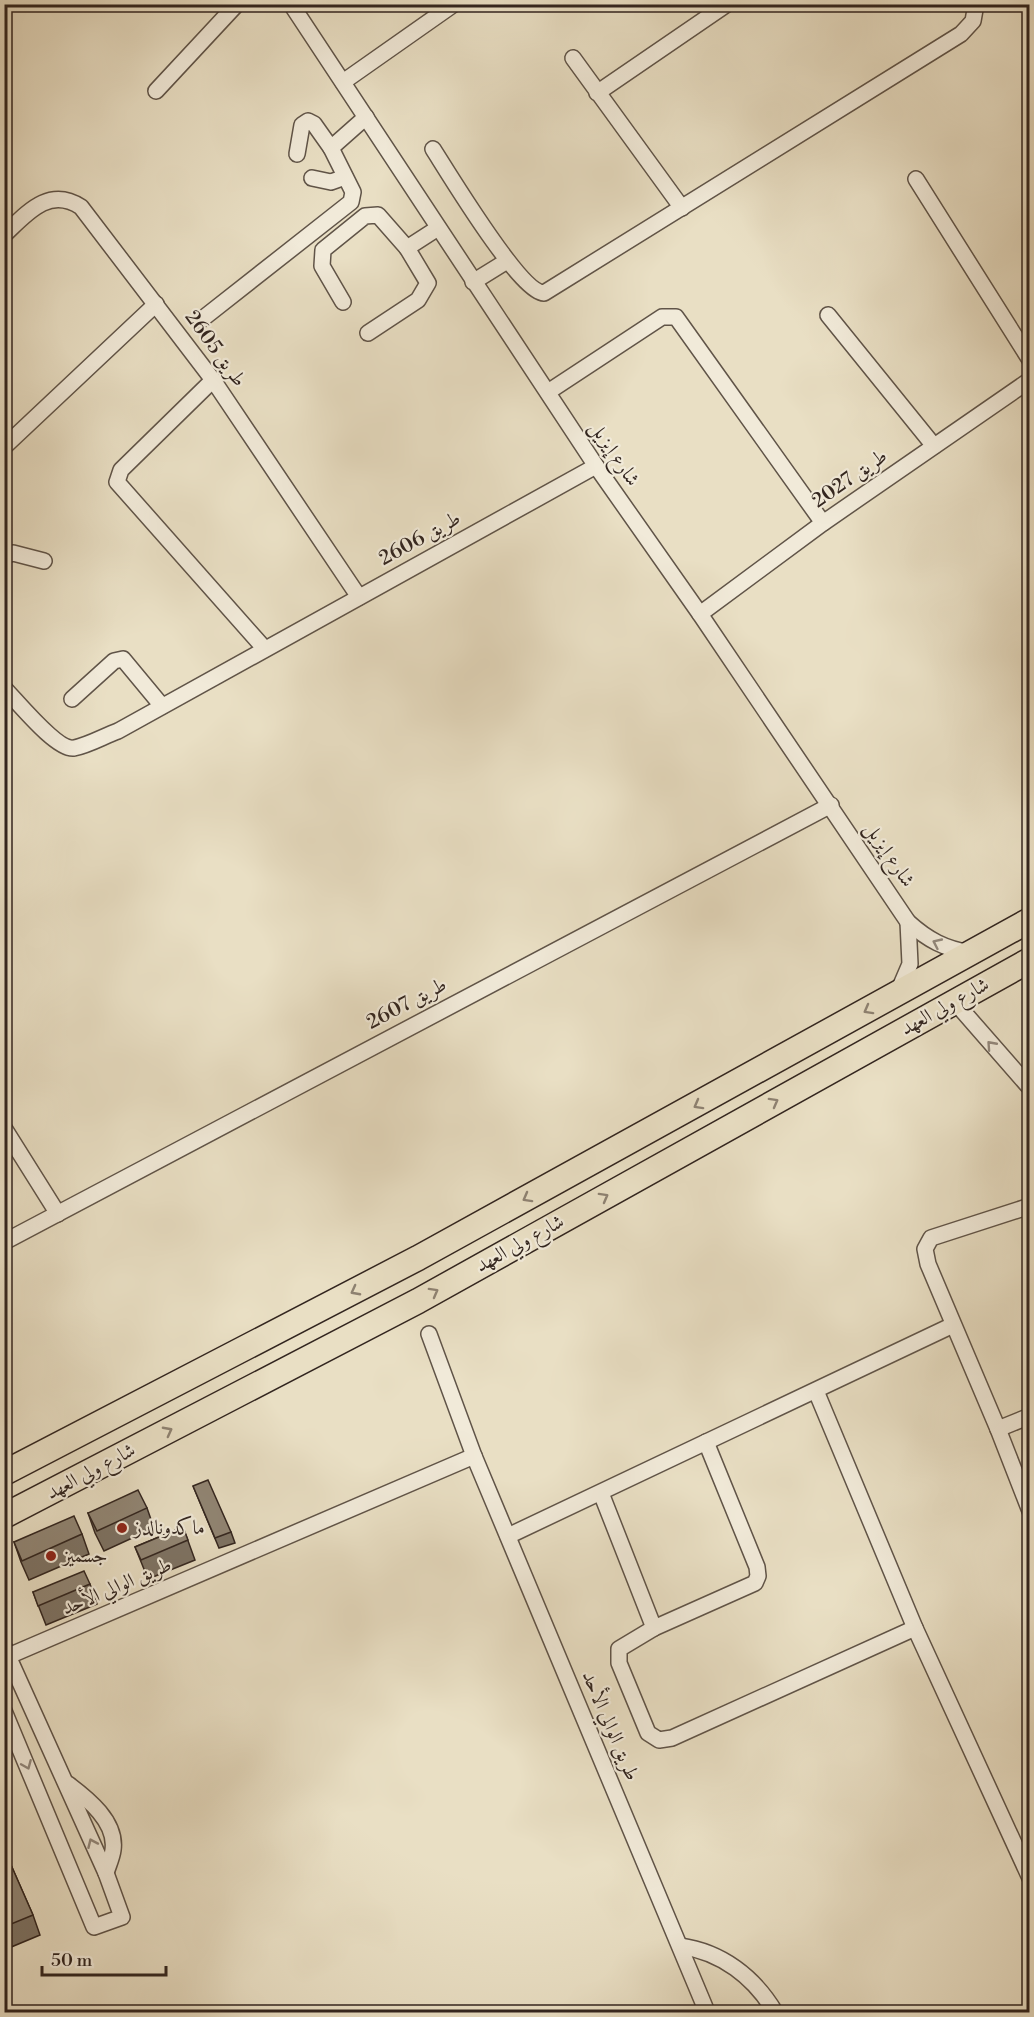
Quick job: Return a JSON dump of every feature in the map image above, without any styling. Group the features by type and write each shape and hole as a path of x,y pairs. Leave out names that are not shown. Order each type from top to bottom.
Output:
{"main road":[{"name":"شارع ولي العهد","path":"4,1473 418,1258 897,993 939,972 1029,920"},
{"name":"شارع ولي العهد","path":"14,1511 418,1301 1029,960"},
{"path":"939,972 954,1001"},
{"path":"4,1488 153,1409 176,1393 194,1376"},
{"path":"4,1533 14,1511"}],"street":[{"path":"156,91 237,4"},
{"name":"شارع إيزيل","path":"291,4 596,466 831,805 908,922 941,946 971,952"},
{"path":"343,82 454,4"},
{"path":"597,93 727,4"},
{"path":"433,149 507,261 531,288 544,293 961,33 973,21 976,4"},
{"path":"573,58 682,208"},
{"path":"330,148 366,117"},
{"path":"201,320 351,202 353,192 330,148 314,124 308,121 302,124 297,154"},
{"path":"312,178 331,183 345,177"},
{"path":"916,179 1029,360"},
{"name":"طريق 2605","path":"4,235 42,202 58,199 74,202 87,213 213,381 358,597"},
{"path":"343,302 322,266 323,250 365,216 378,215 407,248 428,283 418,300 368,333"},
{"path":"407,248 438,228"},
{"path":"473,282 507,261"},
{"path":"4,447 156,304"},
{"path":"828,315 934,446"},
{"path":"548,392 662,317 675,318 823,523"},
{"path":"213,381 121,470 117,482 264,648"},
{"name":"طريق 2027","path":"700,614 823,523 1028,384"},
{"name":"طريق 2606","path":"4,688 65,748 73,748 118,731 264,648 596,466"},
{"path":"4,556 13,553 44,561"},
{"path":"72,699 114,661 123,659 162,706"},
{"name":"طريق 2607","path":"4,1242 831,805"},
{"path":"897,993 910,964 908,922"},
{"path":"954,1001 1029,1088"},
{"path":"4,1128 58,1214"},
{"path":"1029,1206 931,1238 925,1249 928,1264 998,1429 1029,1511"},
{"path":"508,1536 953,1325"},
{"name":"طريق الوالي الأحد","path":"429,1334 474,1455 707,2013"},
{"path":"816,1390 915,1628 1029,1878"},
{"path":"998,1429 1029,1416"},
{"path":"706,1442 757,1567 758,1576 755,1583 654,1628 619,1649 619,1663 648,1733 659,1740 672,1738 915,1628"},
{"name":"طريق الوالي الأحد","path":"4,1711 94,1927 122,1917 106,1874 6,1654 474,1455"},
{"path":"601,1493 654,1628"},
{"path":"680,1946 711,1953 729,1963 757,1988 775,2013"}],"building":[{"path":"208,1480 231,1532 215,1538 193,1486"},
{"path":"138,1490 147,1508 97,1531 88,1513"},
{"path":"74,1516 82,1534 22,1561 14,1542"},
{"path":"183,1527 188,1540 141,1560 135,1547"},
{"path":"84,1571 90,1584 38,1606 33,1592"},
{"path":"4,1849 33,1915 4,1927"}],"place":[{"name":"ماكدونالدز","path":"122,1528"},
{"name":"جسميز","path":"51,1556"}]}
